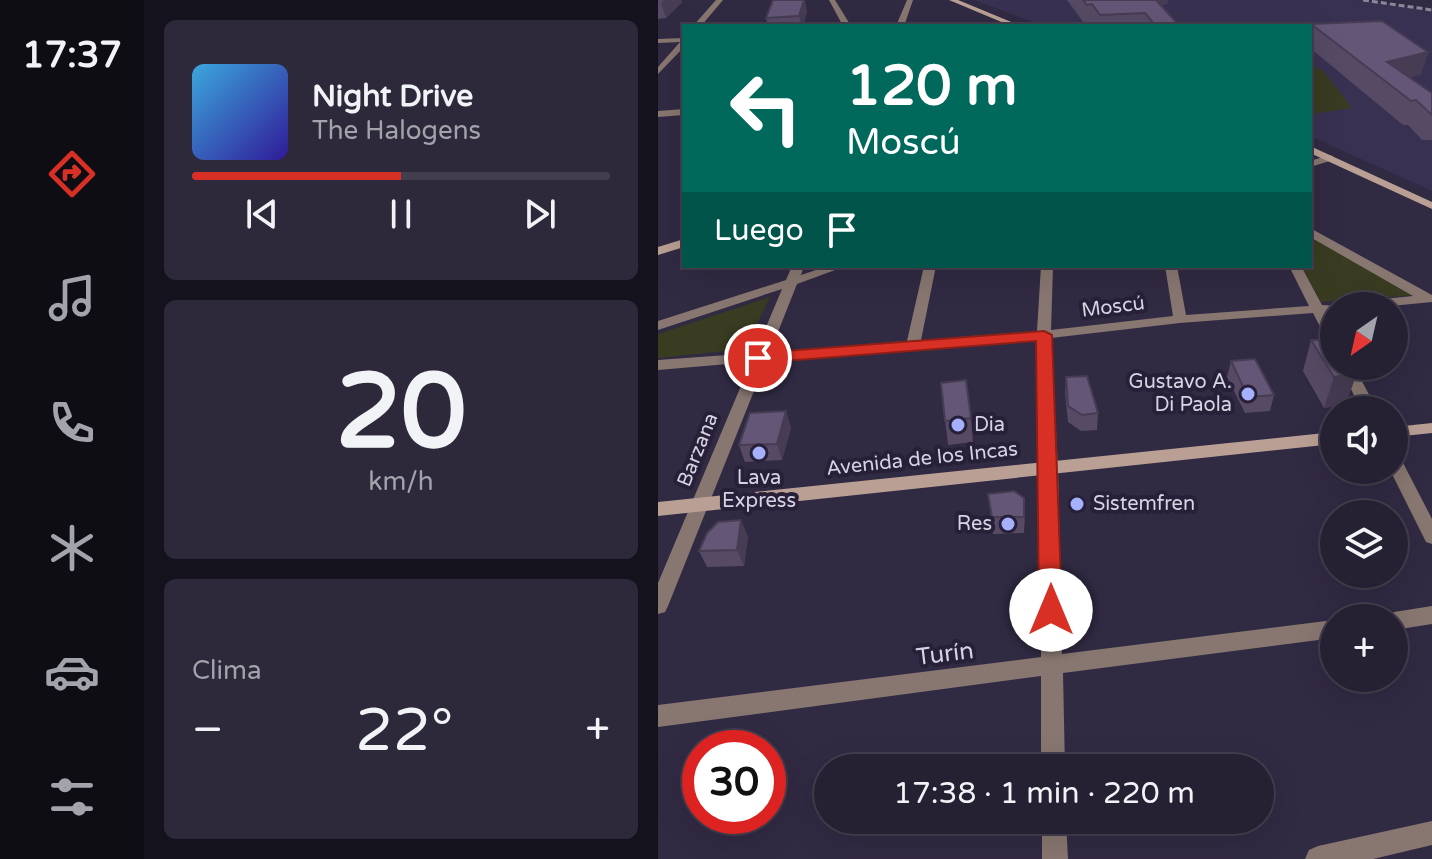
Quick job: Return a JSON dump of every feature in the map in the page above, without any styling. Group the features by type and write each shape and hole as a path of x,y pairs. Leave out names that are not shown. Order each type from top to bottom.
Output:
{"main road":[{"path":"952,0 1012,24"},
{"path":"1312,150 1432,206"},
{"path":"658,251 682,244"},
{"path":"1408,431 1432,428"},
{"name":"Avenida de los Incas","path":"658,509 1320,439"}],"street":[{"path":"699,24 720,0"},
{"path":"832,0 846,24"},
{"path":"901,24 910,0"},
{"path":"658,41 682,41"},
{"path":"658,72 682,43"},
{"path":"658,114 682,112"},
{"path":"1312,163 1329,158"},
{"path":"1312,233 1430,298"},
{"name":"Barzana","path":"658,606 797,268"},
{"path":"658,326 833,268"},
{"path":"913,345 930,268"},
{"path":"1047,268 1044,335 1050,468 1053,754"},
{"path":"1171,268 1180,319"},
{"path":"1296,268 1320,300"},
{"path":"1408,300 1430,298"},
{"name":"Moscú","path":"658,365 1044,335 1180,319 1320,308"},
{"path":"1406,484 1432,537"},
{"path":"1408,619 1432,615"},
{"name":"Turín","path":"658,716 1320,631"},
{"path":"1318,859 1432,833"},
{"path":"1054,834 1055,859"}],"shaded area":[{"path":"974,0 1358,0 1432,11 1432,191 1312,137 1312,24 1038,24"}],"green space":[{"path":"1312,65 1324,72 1352,108 1312,114"},
{"path":"1312,235 1417,295 1408,296 1408,292 1320,292 1320,300 1302,268 1312,268"},
{"path":"770,297 745,349 658,358 658,334"}],"building":[{"path":"773,0 804,0 799,16 766,18"},
{"path":"1083,0 1156,0 1177,23 1154,24 1145,13 1100,15 1092,4 1087,5"},
{"path":"1382,21 1428,52 1387,62 1432,93 1432,115 1416,100 1411,101 1311,24"},
{"path":"1311,340 1320,340 1320,354"},
{"path":"1255,359 1274,395 1248,397 1231,361"},
{"path":"1087,376 1098,413 1082,415 1068,406 1066,377"},
{"path":"966,380 971,418 945,421 941,383"},
{"path":"786,411 777,444 739,445 750,413"},
{"path":"1014,491 1024,498 1024,517 992,517 988,494"},
{"path":"741,520 737,550 699,551 707,533 718,522"}],"railway":[{"path":"1363,0 1432,10"}],"place":[{"name":"Gustavo A. Di Paola","path":"1248,394"},
{"name":"Dia","path":"958,425"},
{"name":"Lava Express","path":"759,453"},
{"name":"Sistemfren","path":"1077,504"},
{"name":"Res","path":"1008,524"}],"route":[{"path":"758,358 1044,335 1050,468 1051,610"}]}
